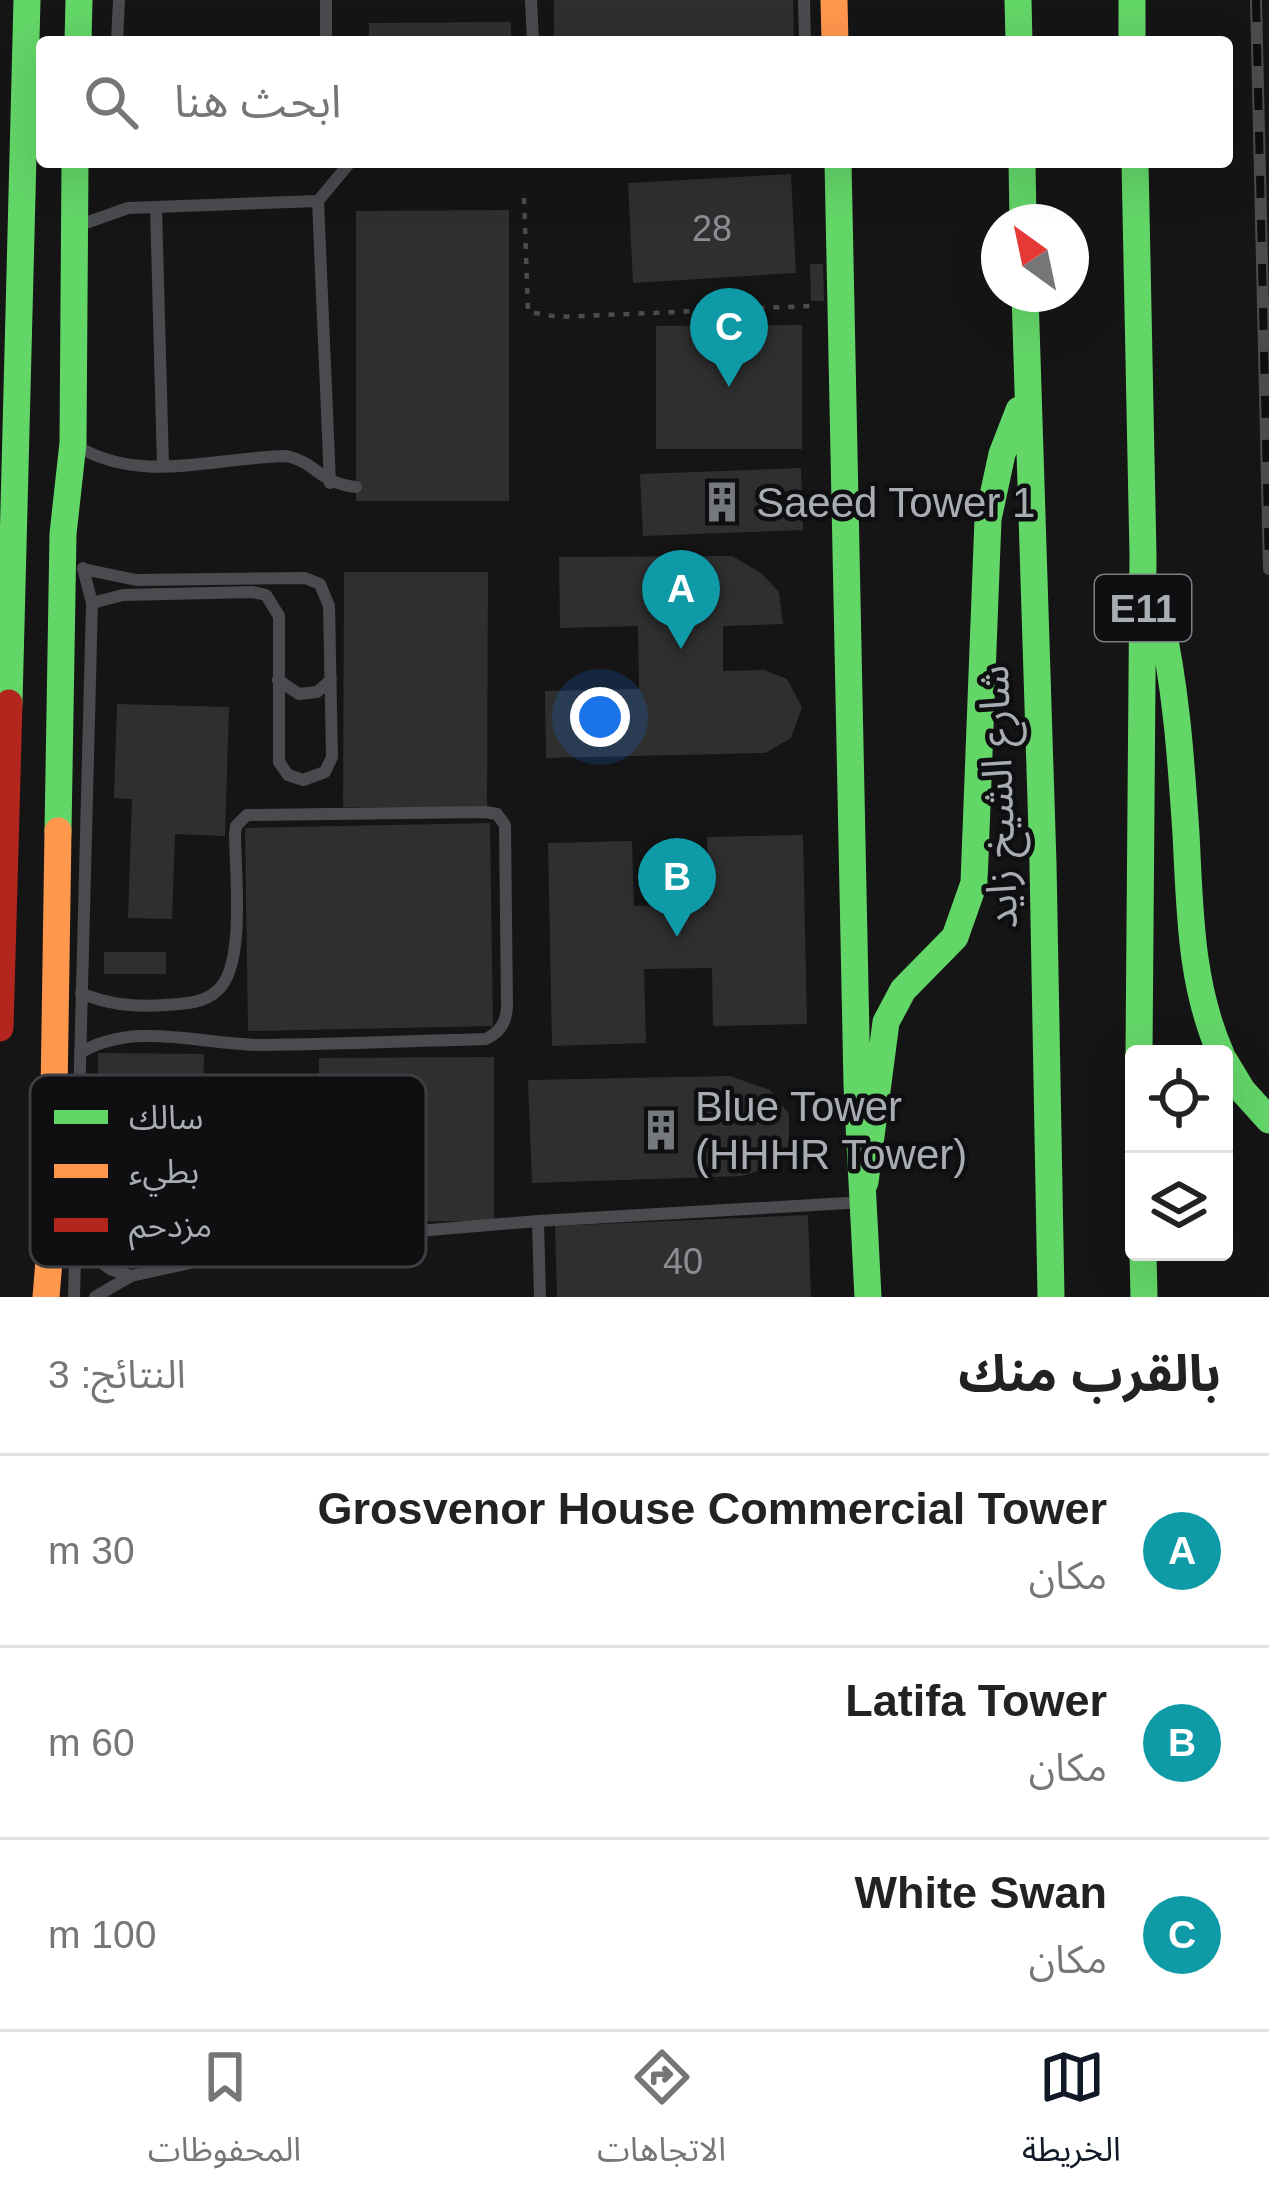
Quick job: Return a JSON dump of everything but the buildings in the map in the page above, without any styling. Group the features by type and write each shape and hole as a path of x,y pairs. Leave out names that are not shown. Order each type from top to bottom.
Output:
{"main road":[{"path":"0,1028 26,0"},
{"path":"77,36 79,0"},
{"path":"835,0 836,36"},
{"path":"1018,0 1019,36"},
{"path":"1132,0 1132,36"},
{"path":"54,1075 63,534 73,443 75,168"},
{"path":"838,168 856,1064 868,1297"},
{"path":"1022,168 1023,204"},
{"name":"E11","path":"1135,168 1143,556 1139,1045"},
{"name":"شارع الشيخ زايد","path":"1025,312 1043,864 1051,1297"},
{"path":"865,1192 886,1022 903,990 955,937 974,883 988,518 1001,454 1027,393"},
{"path":"1143,556 1175,688 1195,970 1217,1045"},
{"path":"1233,1072 1267,1117"},
{"path":"1143,1261 1144,1297"},
{"path":"46,1297 48,1267"}],"lane":[{"path":"116,36 119,0"},
{"path":"326,0 326,36"},
{"path":"531,0 533,36"},
{"path":"804,0 805,36"},
{"path":"330,482 318,201 345,168"},
{"path":"73,228 114,212 156,207 318,201"},
{"path":"156,207 163,466"},
{"path":"73,443 121,466 287,456 305,462 330,482 356,487"},
{"path":"63,534 83,569 92,603 80,1075"},
{"path":"83,569 120,579 253,585 266,595 277,607 279,762 288,775 303,780 319,777 330,765 329,598 325,590 305,578 253,585 123,595 92,603"},
{"path":"277,679 299,694 317,692 331,680"},
{"path":"80,1054 109,1040 140,1035 261,1045 486,1039 502,1027 507,1007 505,824 497,814 485,812 247,815 236,826 234,963 218,991 188,1004 139,1007 109,1004 81,993"},
{"path":"426,1232 865,1192"},
{"path":"538,1221 541,1297"},
{"path":"74,1297 75,1267"},
{"path":"107,1267 131,1276"},
{"path":"95,1297 131,1276 172,1267"}],"path":[{"path":"524,198 528,312 560,317 810,306"}],"railway":[{"path":"1256,0 1269,569"}],"traffic: fast":[{"path":"9,703 27,0"},
{"path":"78,36 79,0"},
{"path":"1018,0 1019,36"},
{"path":"1132,0 1132,36"},
{"path":"58,831 63,534 73,443 75,168"},
{"path":"838,168 857,1085 868,1297"},
{"path":"1022,168 1023,204"},
{"path":"1135,168 1143,556 1139,1045"},
{"path":"1026,312 1051,1297"},
{"path":"865,1182 886,1022 903,990 955,937 974,883 988,519 1002,454 1019,410"},
{"path":"1159,612 1177,722 1193,946 1218,1045"},
{"path":"1233,1075 1269,1120"},
{"path":"1143,1261 1144,1297"}],"traffic: slow":[{"path":"834,0 835,36"},
{"path":"54,1075 58,831"},
{"path":"46,1297 48,1267"}],"traffic: jam":[{"path":"0,1028 9,703"}],"place":[{"name":"White Swan","path":"729,387"},
{"name":"Saeed Tower 1","path":"722,502"},
{"name":"Grosvenor House Commercial Tower","path":"681,649"},
{"name":"Latifa Tower","path":"677,937"},
{"name":"Blue Tower (HHHR Tower)","path":"661,1130"}]}
